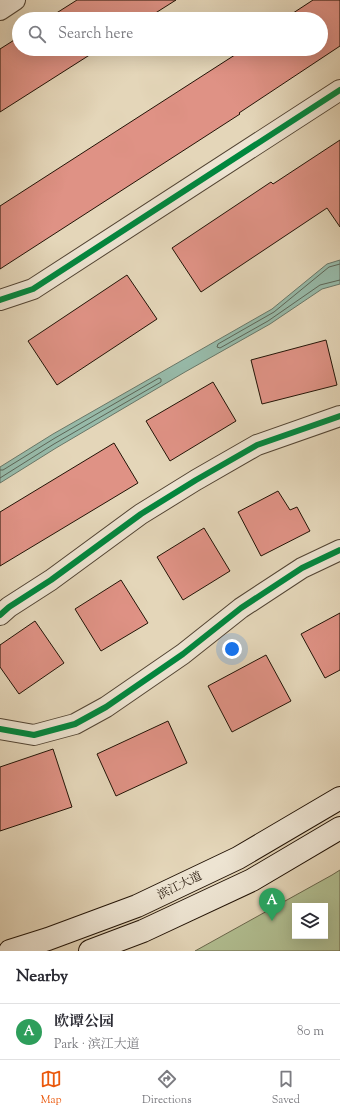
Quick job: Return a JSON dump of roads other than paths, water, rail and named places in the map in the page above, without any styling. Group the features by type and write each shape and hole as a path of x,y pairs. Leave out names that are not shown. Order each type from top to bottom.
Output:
{"main road":[{"name":"滨江大道","path":"10,951 48,939 137,906 238,858 340,798"},
{"name":"滨江大道","path":"90,951 143,931 252,880 340,828"}],"street":[{"path":"0,10 15,0"},
{"path":"0,310 340,90"},
{"path":"0,300 33,289"},
{"path":"0,615 9,607 51,580 141,514 196,480 257,445 340,416"},
{"path":"0,729 34,735 74,724 106,707 177,658 241,608 302,568 340,550"}],"water":[{"path":"340,260 340,284 322,289 270,324 185,372 56,448 0,483 0,467 53,434 272,309 327,264"}],"place":[{"name":"欧谭公园","path":"272,921"}]}
